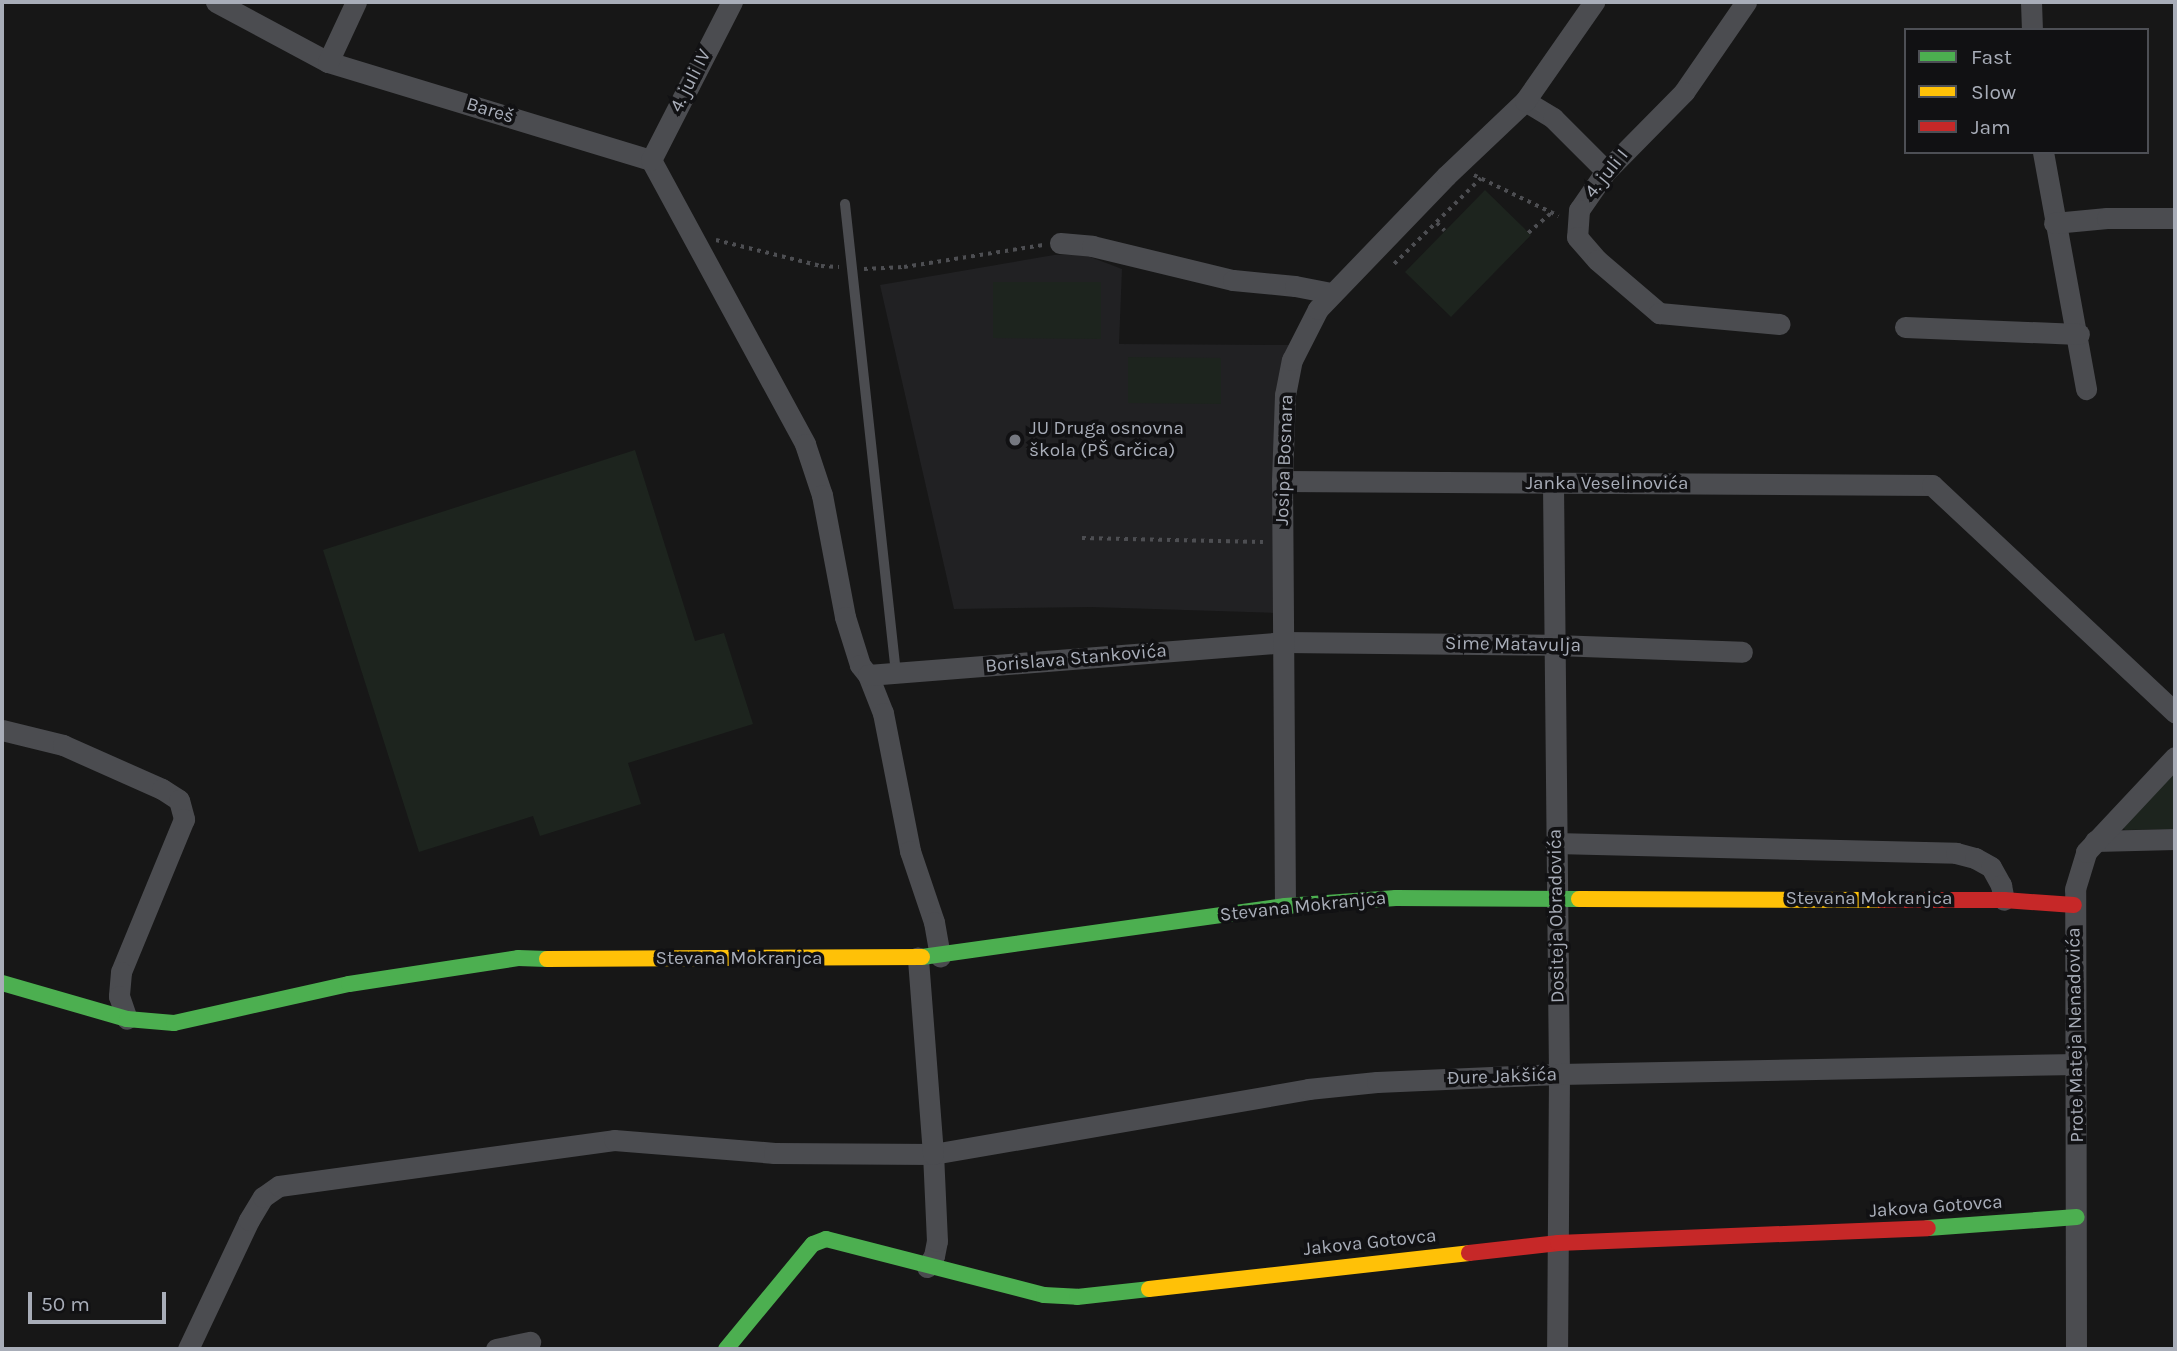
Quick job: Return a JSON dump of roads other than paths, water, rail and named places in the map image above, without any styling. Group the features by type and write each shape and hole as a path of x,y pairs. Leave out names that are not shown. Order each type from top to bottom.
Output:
{"street":[{"name":"Bareš","path":"216,2 328,62 652,160"},
{"path":"328,62 356,2"},
{"name":"4. juli IV","path":"652,160 732,2"},
{"name":"Josipa Bosnara","path":"1285,906 1282,481 1285,396 1292,360 1318,309 1457,166 1525,101 1594,2"},
{"name":"4. juli I","path":"1746,2 1684,92 1606,171 1579,209 1577,237 1588,251 1660,313 1779,324"},
{"path":"2031,2 2032,28"},
{"path":"1525,101 1553,117 1606,171"},
{"path":"2043,154 2054,223 2079,334 2086,389"},
{"path":"652,160 805,444 822,495 845,617 860,665 868,675 883,713 910,851 934,922 940,956"},
{"path":"2054,223 2175,218"},
{"path":"1060,243 1092,246 1233,280 1295,286 1332,293"},
{"path":"1905,327 2079,334"},
{"name":"Janka Veselinovića","path":"1282,481 1932,485 2175,712"},
{"name":"Dositeja Obradovića","path":"1553,484 1559,1074 1557,1349"},
{"name":"Borislava Stankovića","path":"868,675 1284,642"},
{"name":"Sime Matavulja","path":"1284,642 1555,645 1742,652"},
{"path":"2,730 63,745 162,789 179,800 184,819 121,972 119,996 127,1019"},
{"name":"Prote Mateja Nenadovića","path":"2076,1349 2077,1064 2074,905 2079,871 2086,852 2095,841 2175,757"},
{"path":"2095,841 2175,839"},
{"path":"1555,843 1956,853 1975,858 1990,867 2001,886 2004,900"},
{"name":"Stevana Mokranjca","path":"2,983 127,1019 174,1023 349,984 518,958 918,958 1285,906 1396,898 2004,900 2074,905"},
{"path":"918,958 937,1241 934,1256 927,1267"},
{"name":"Đure Jakšića","path":"188,1349 249,1220 264,1197 279,1186 614,1140 774,1153 933,1154 1308,1089 1377,1082 1559,1074 2077,1064"},
{"name":"Jakova Gotovca","path":"726,1349 813,1244 832,1239 927,1267 1044,1295 1077,1297 1558,1244 1852,1234 2077,1217"},
{"path":"496,1349 530,1342"}],"lane":[{"path":"845,204 896,673"}],"place":[{"name":"JU Druga osnovna škola (PŠ Grčica)","path":"1015,440"}]}
